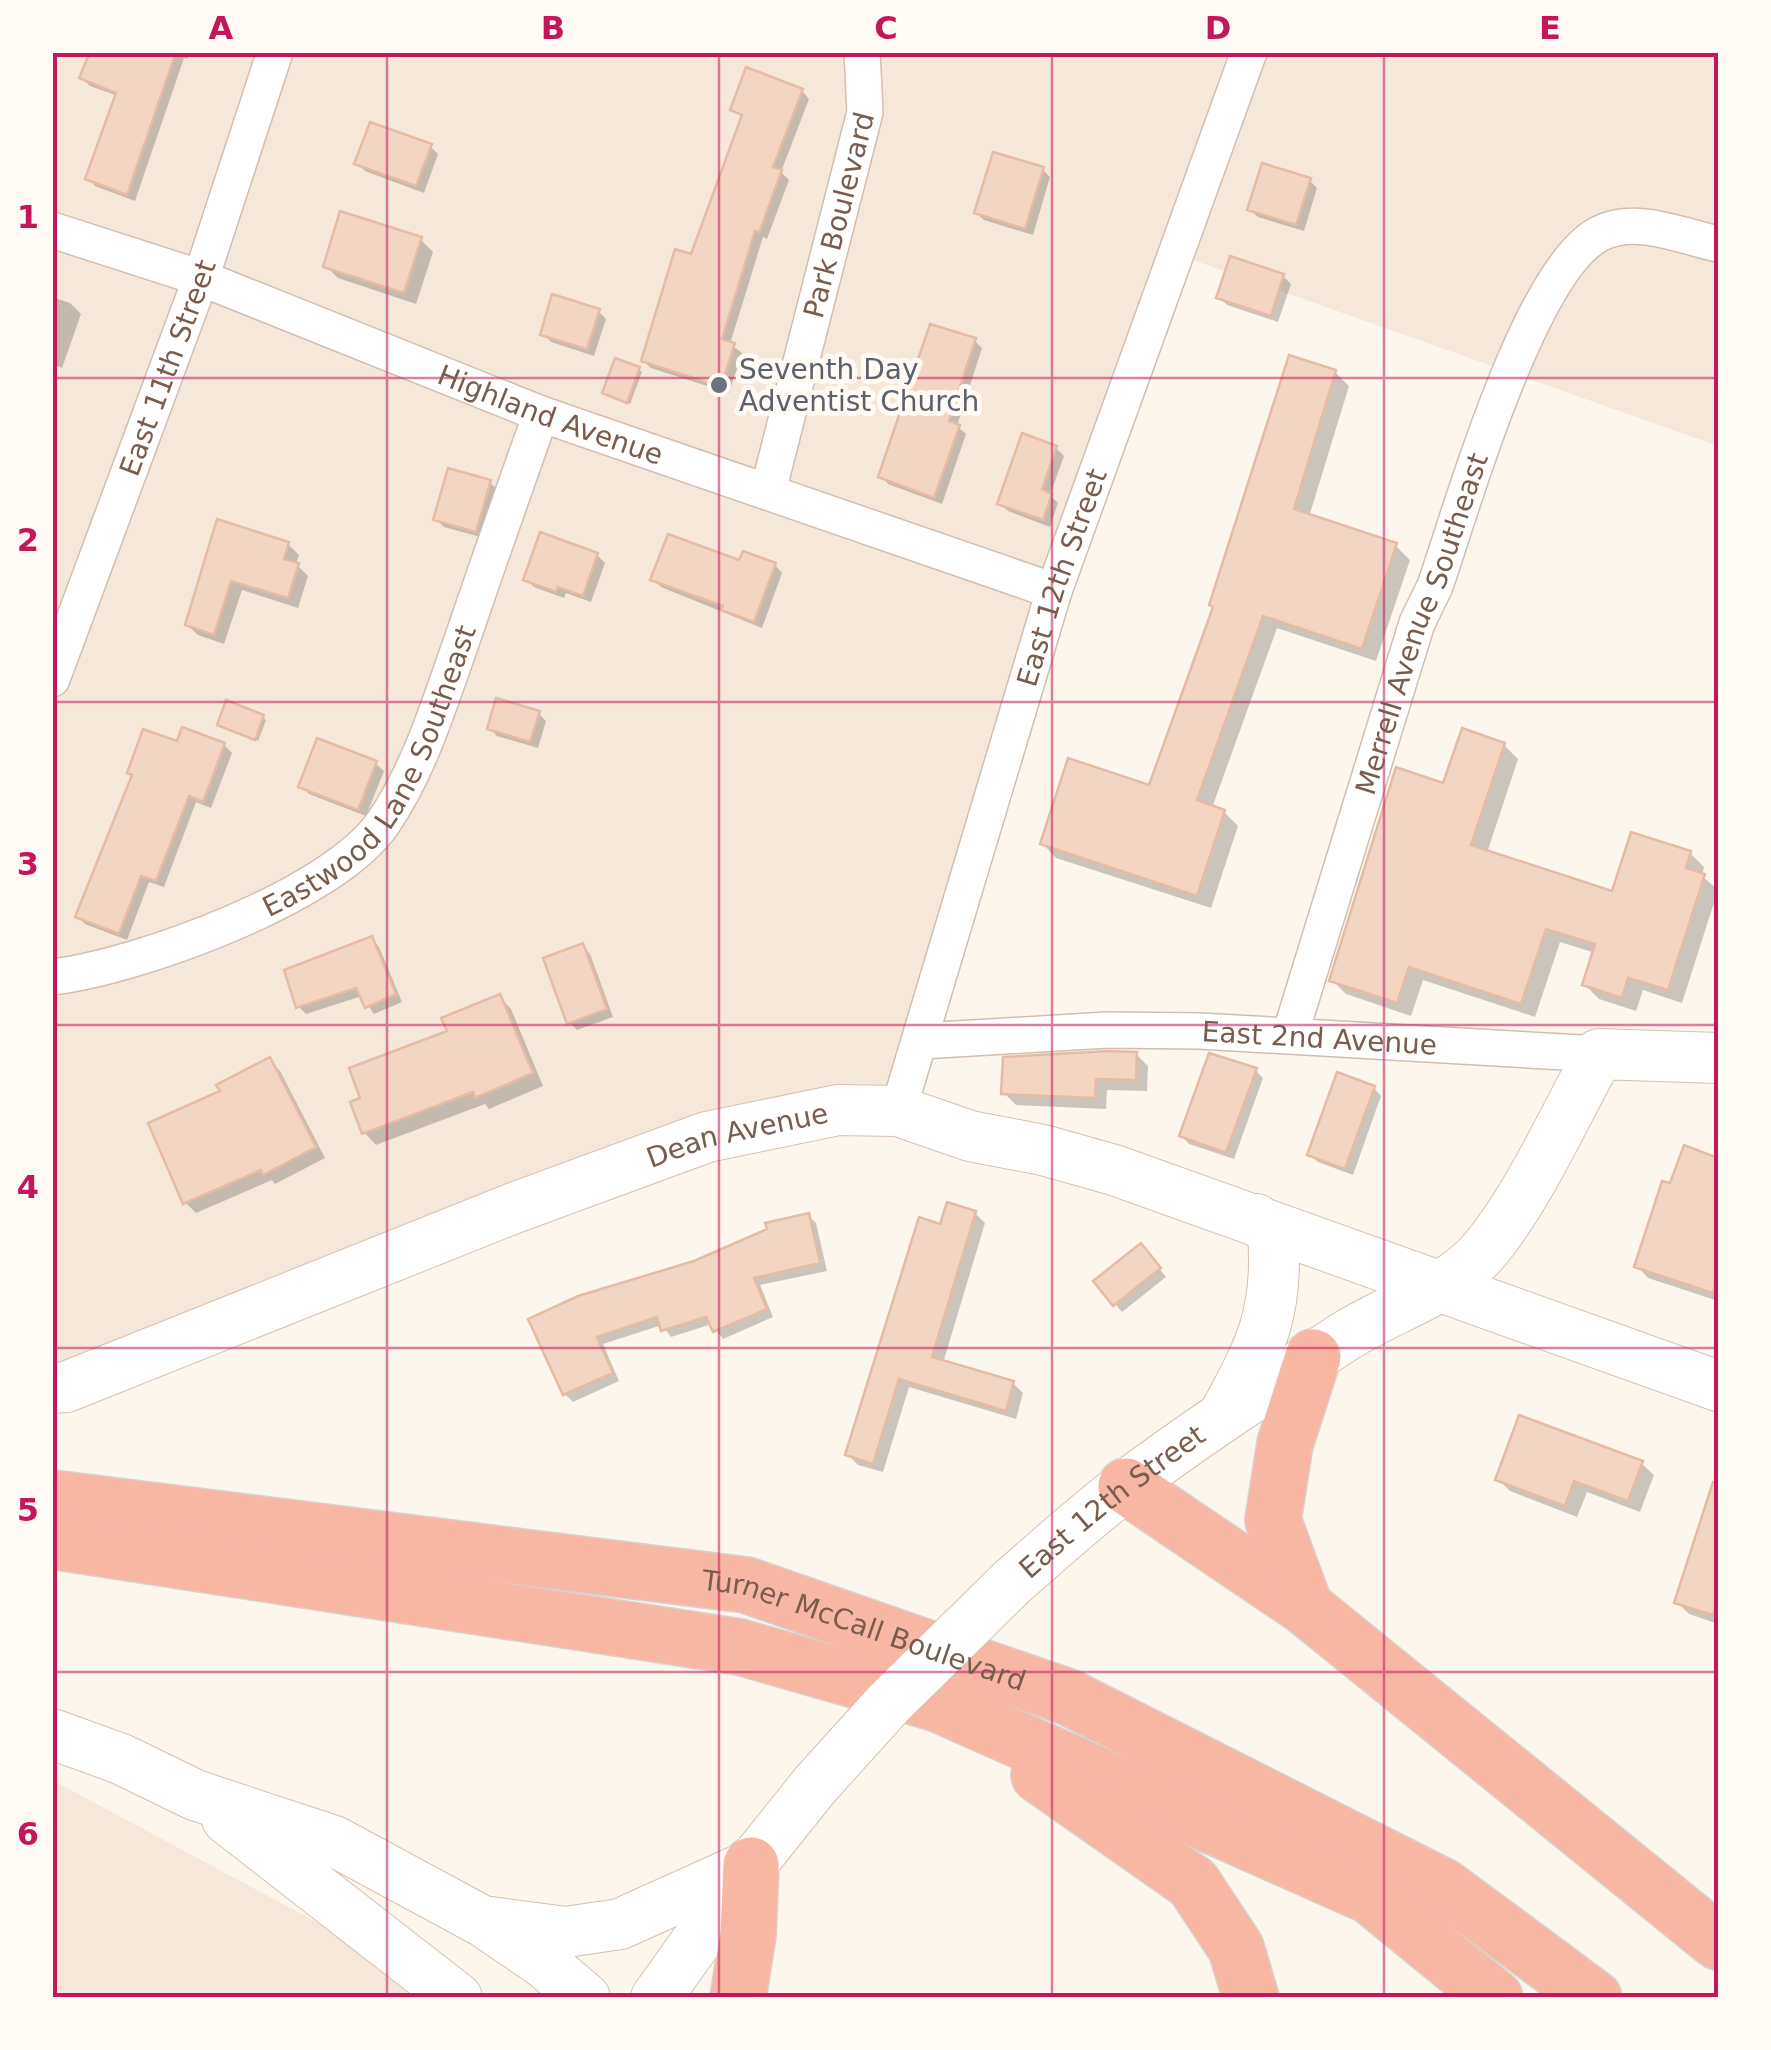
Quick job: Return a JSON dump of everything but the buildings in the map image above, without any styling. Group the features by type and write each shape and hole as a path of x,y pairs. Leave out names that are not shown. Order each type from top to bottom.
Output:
{"highway":[{"path":"1305,1608 1273,1520 1285,1444 1314,1357"},
{"path":"1126,1486 1305,1608 1718,1942"},
{"name":"Turner McCall Boulevard","path":"52,1498 746,1585 1068,1697 1444,1888 1594,1998"},
{"name":"Turner McCall Boulevard","path":"52,1541 740,1647 938,1704 1370,1896 1495,1998"},
{"path":"938,1704 1193,1883 1236,1948 1251,1998"},
{"path":"738,1998 748,1935 751,1865"}],"main road":[{"name":"East 2nd Avenue","path":"1599,1054 1718,1058"},
{"name":"East 12th Street","path":"656,1998 751,1865 815,1785 889,1704 1011,1583 1126,1486 1222,1418 1347,1334 1438,1287 1488,1246 1599,1054"},
{"name":"Dean Avenue","path":"52,1388 66,1386 496,1215 707,1137 838,1110 898,1111 970,1136 1043,1150 1114,1170 1718,1386"},
{"path":"1222,1418 1252,1363 1271,1312 1276,1266 1273,1234 1256,1220"},
{"path":"52,1734 121,1759 195,1794 334,1841 484,1922 544,1963 584,1998"},
{"path":"195,1794 457,1997"},
{"path":"484,1922 566,1932 620,1924 751,1865"}],"street":[{"name":"East 11th Street","path":"52,679 201,278 275,52"},
{"name":"Park Boulevard","path":"768,490 866,112 862,52"},
{"name":"East 12th Street","path":"898,1111 1054,591 1249,52"},
{"name":"Merrell Avenue Southeast","path":"1290,1035 1418,623 1435,586 1520,342 1574,254 1599,234 1631,224 1718,244"},
{"name":"Highland Avenue","path":"52,230 201,278 541,414 1054,591"},
{"name":"Eastwood Lane Southeast","path":"52,977 89,973 206,932 297,892 342,866 382,825 424,747 541,414"},
{"name":"East 2nd Avenue","path":"922,1041 1107,1030 1290,1035 1599,1054"}],"shaded area":[{"path":"52,53 1718,53 1718,446 1176,254 898,1111 838,1110 53,1388"},
{"path":"52,1780 456,1997 53,1997"}],"place":[{"name":"Seventh Day Adventist Church","path":"719,385"}]}
